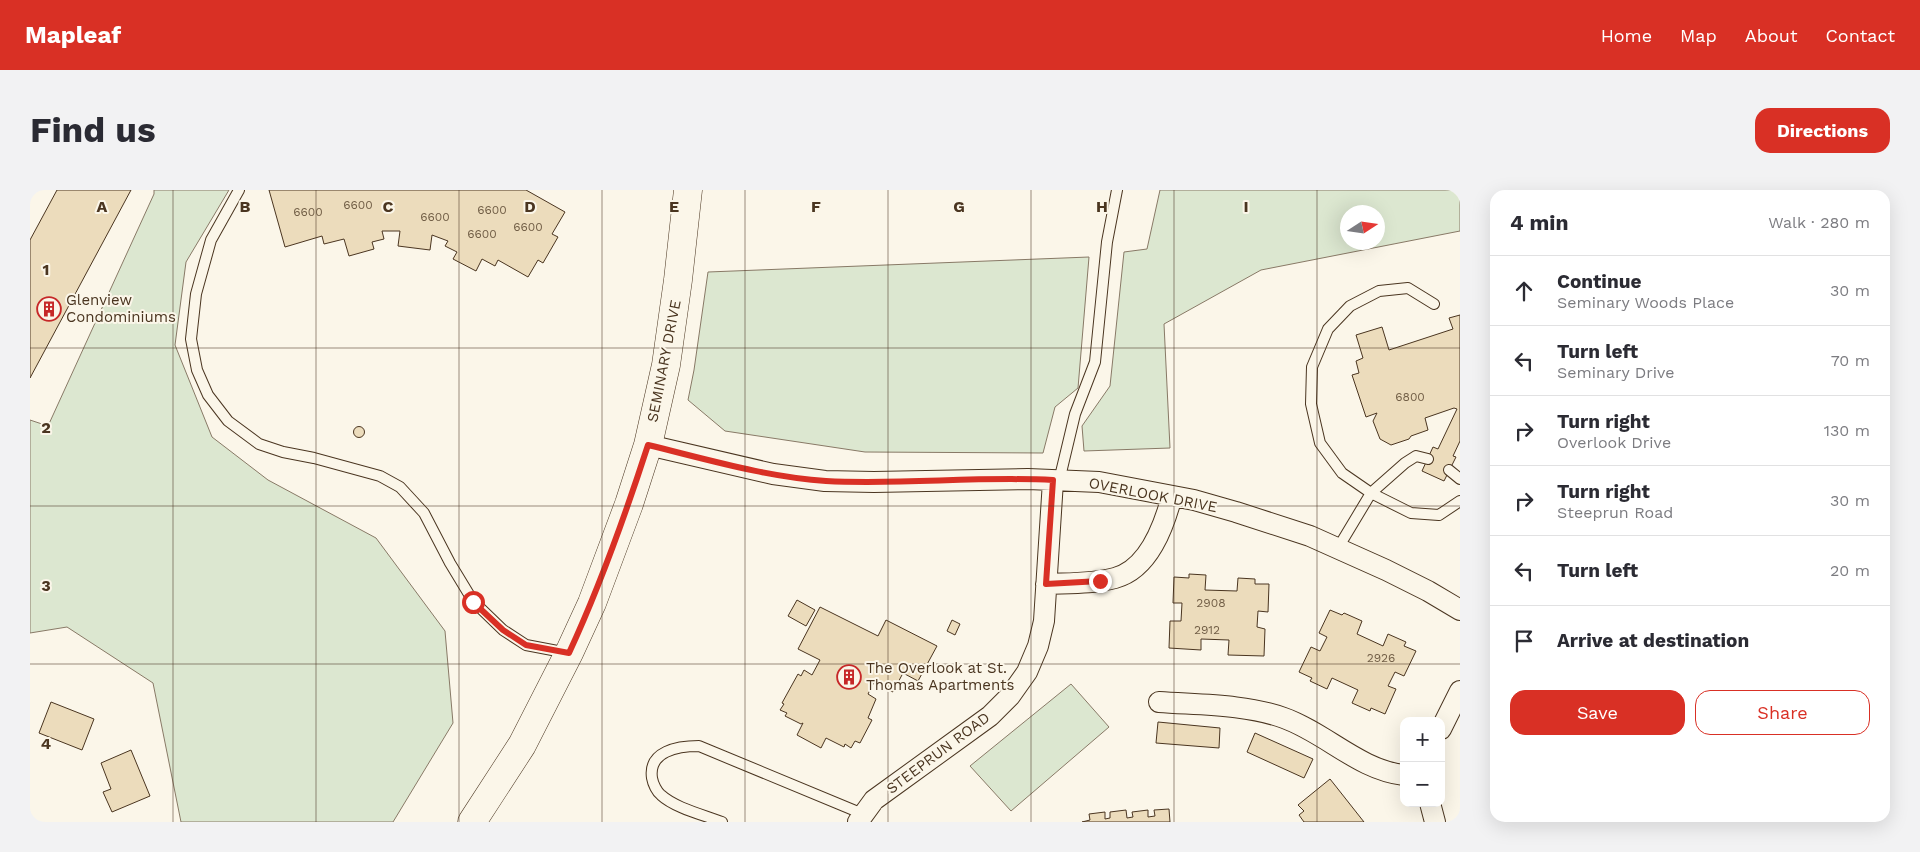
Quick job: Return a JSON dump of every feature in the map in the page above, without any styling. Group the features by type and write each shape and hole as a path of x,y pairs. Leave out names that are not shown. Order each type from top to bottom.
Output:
{"main road":[{"name":"SEMINARY DRIVE","path":"472,822 522,745 569,653 602,576 629,504 648,445 666,365 688,190"}],"street":[{"name":"OVERLOOK DRIVE","path":"648,445 773,474 825,480 894,482 982,479 1099,482 1172,496 1236,512 1310,536 1386,570 1460,610"},
{"name":"STEEPRUN ROAD","path":"861,818 874,800 990,716 1010,696 1027,672 1038,646 1044,621 1056,481"},
{"path":"1046,584 1100,581 1128,573 1145,556 1160,531 1167,516 1172,496"},
{"path":"1445,721 1460,691"},
{"path":"1159,702 1248,709 1283,718 1316,732 1361,761 1380,770 1400,774"},
{"path":"1431,807 1435,822"}],"lane":[{"path":"239,190 211,240 196,294 190,339 197,370 208,395 228,421 259,444 283,452 314,458 380,476 400,488 424,513 473,602 503,630 526,645 569,653"},
{"path":"1056,481 1075,414 1095,362 1107,242 1117,190"},
{"path":"1434,304 1408,288 1379,291 1350,306 1328,329 1312,367 1311,404 1320,443 1342,473 1371,493 1411,513 1439,515 1460,501"},
{"path":"1338,548 1371,493 1405,463 1416,456 1428,458"},
{"path":"1449,470 1460,479"},
{"path":"722,822 669,801 659,794 652,781 651,770 655,759 666,752 682,746 699,746 861,818"}],"green space":[{"path":"154,190 229,190 186,262 175,345 212,437 268,480 376,538 445,631 453,723 393,822 181,822 153,683 67,627 30,633 30,420 48,426 154,194"},
{"path":"1160,190 1460,190 1460,231 1385,246 1385,205 1340,205 1340,250 1363,250 1261,270 1164,324 1170,448 1084,451 1082,426 1110,386 1124,252 1147,249"},
{"path":"1089,257 1078,388 1055,407 1043,453 865,452 725,431 688,400 708,272"},
{"path":"1071,684 1109,727 1011,811 970,766"}],"building":[{"name":"Glenview Condominiums","path":"57,190 131,190 30,378 30,240"},
{"path":"269,190 526,190 565,212 552,234 558,237 543,263 538,260 528,277 498,260 495,266 482,259 476,271 453,259 457,252 445,246 448,241 432,235 430,250 398,246 400,231 382,231 384,239 372,242 374,249 349,256 344,239 324,244 322,236 285,247"},
{"path":"1460,315 1460,441 1453,456 1456,457 1444,481 1422,471 1433,447 1438,449 1457,409 1454,408 1425,418 1428,430 1391,445 1380,439 1373,421 1377,413 1366,417 1352,375 1359,373 1356,361 1363,358 1356,335 1382,327 1389,350 1453,329 1449,318"},
{"path":"359,426 365,432 359,438 353,432"},
{"path":"1189,574 1206,575 1205,590 1237,591 1238,578 1255,579 1255,584 1269,584 1268,612 1258,611 1257,627 1265,629 1264,656 1228,655 1229,640 1201,639 1201,650 1169,648 1170,621 1181,621 1182,603 1173,603 1174,577 1189,578"},
{"path":"797,600 815,610 806,626 788,616"},
{"name":"The Overlook at St. Thomas Apartments","path":"820,607 878,636 886,620 937,646 918,681 903,673 893,692 874,682 868,694 876,699 868,718 872,720 860,743 855,741 851,748 845,744 844,747 826,738 821,748 797,735 803,723 801,724 785,716 787,713 780,710 798,674 801,676 804,670 812,675 820,660 798,649"},
{"path":"1330,610 1342,615 1344,613 1362,621 1357,634 1383,646 1388,634 1406,642 1404,646 1416,651 1404,676 1395,672 1388,686 1396,689 1385,714 1371,708 1370,711 1352,703 1358,690 1332,678 1327,689 1310,681 1312,678 1299,672 1311,647 1320,651 1327,637 1319,633"},
{"path":"952,620 960,624 955,635 947,631"},
{"path":"51,702 94,719 82,750 39,733"},
{"path":"1158,722 1220,728 1219,748 1156,743"},
{"path":"1255,733 1313,759 1304,778 1247,752"},
{"path":"131,750 150,796 112,812 103,792 111,789 101,763"},
{"path":"1330,779 1364,822 1304,822 1299,815 1304,811 1298,805"},
{"path":"1169,809 1170,822 1082,822 1090,820 1089,814 1105,812 1105,819 1110,818 1110,812 1126,810 1127,818 1133,817 1132,812 1148,810 1148,817 1155,816 1154,810"}],"place":[{"name":"Glenview Condominiums","path":"49,309"},
{"name":"The Overlook at St. Thomas Apartments","path":"849,677"}],"route":[{"path":"473,602 503,630 526,645 569,653 592,603 629,504 648,445 773,474 825,480 874,482 982,479 1053,480 1046,584 1100,581"}]}
